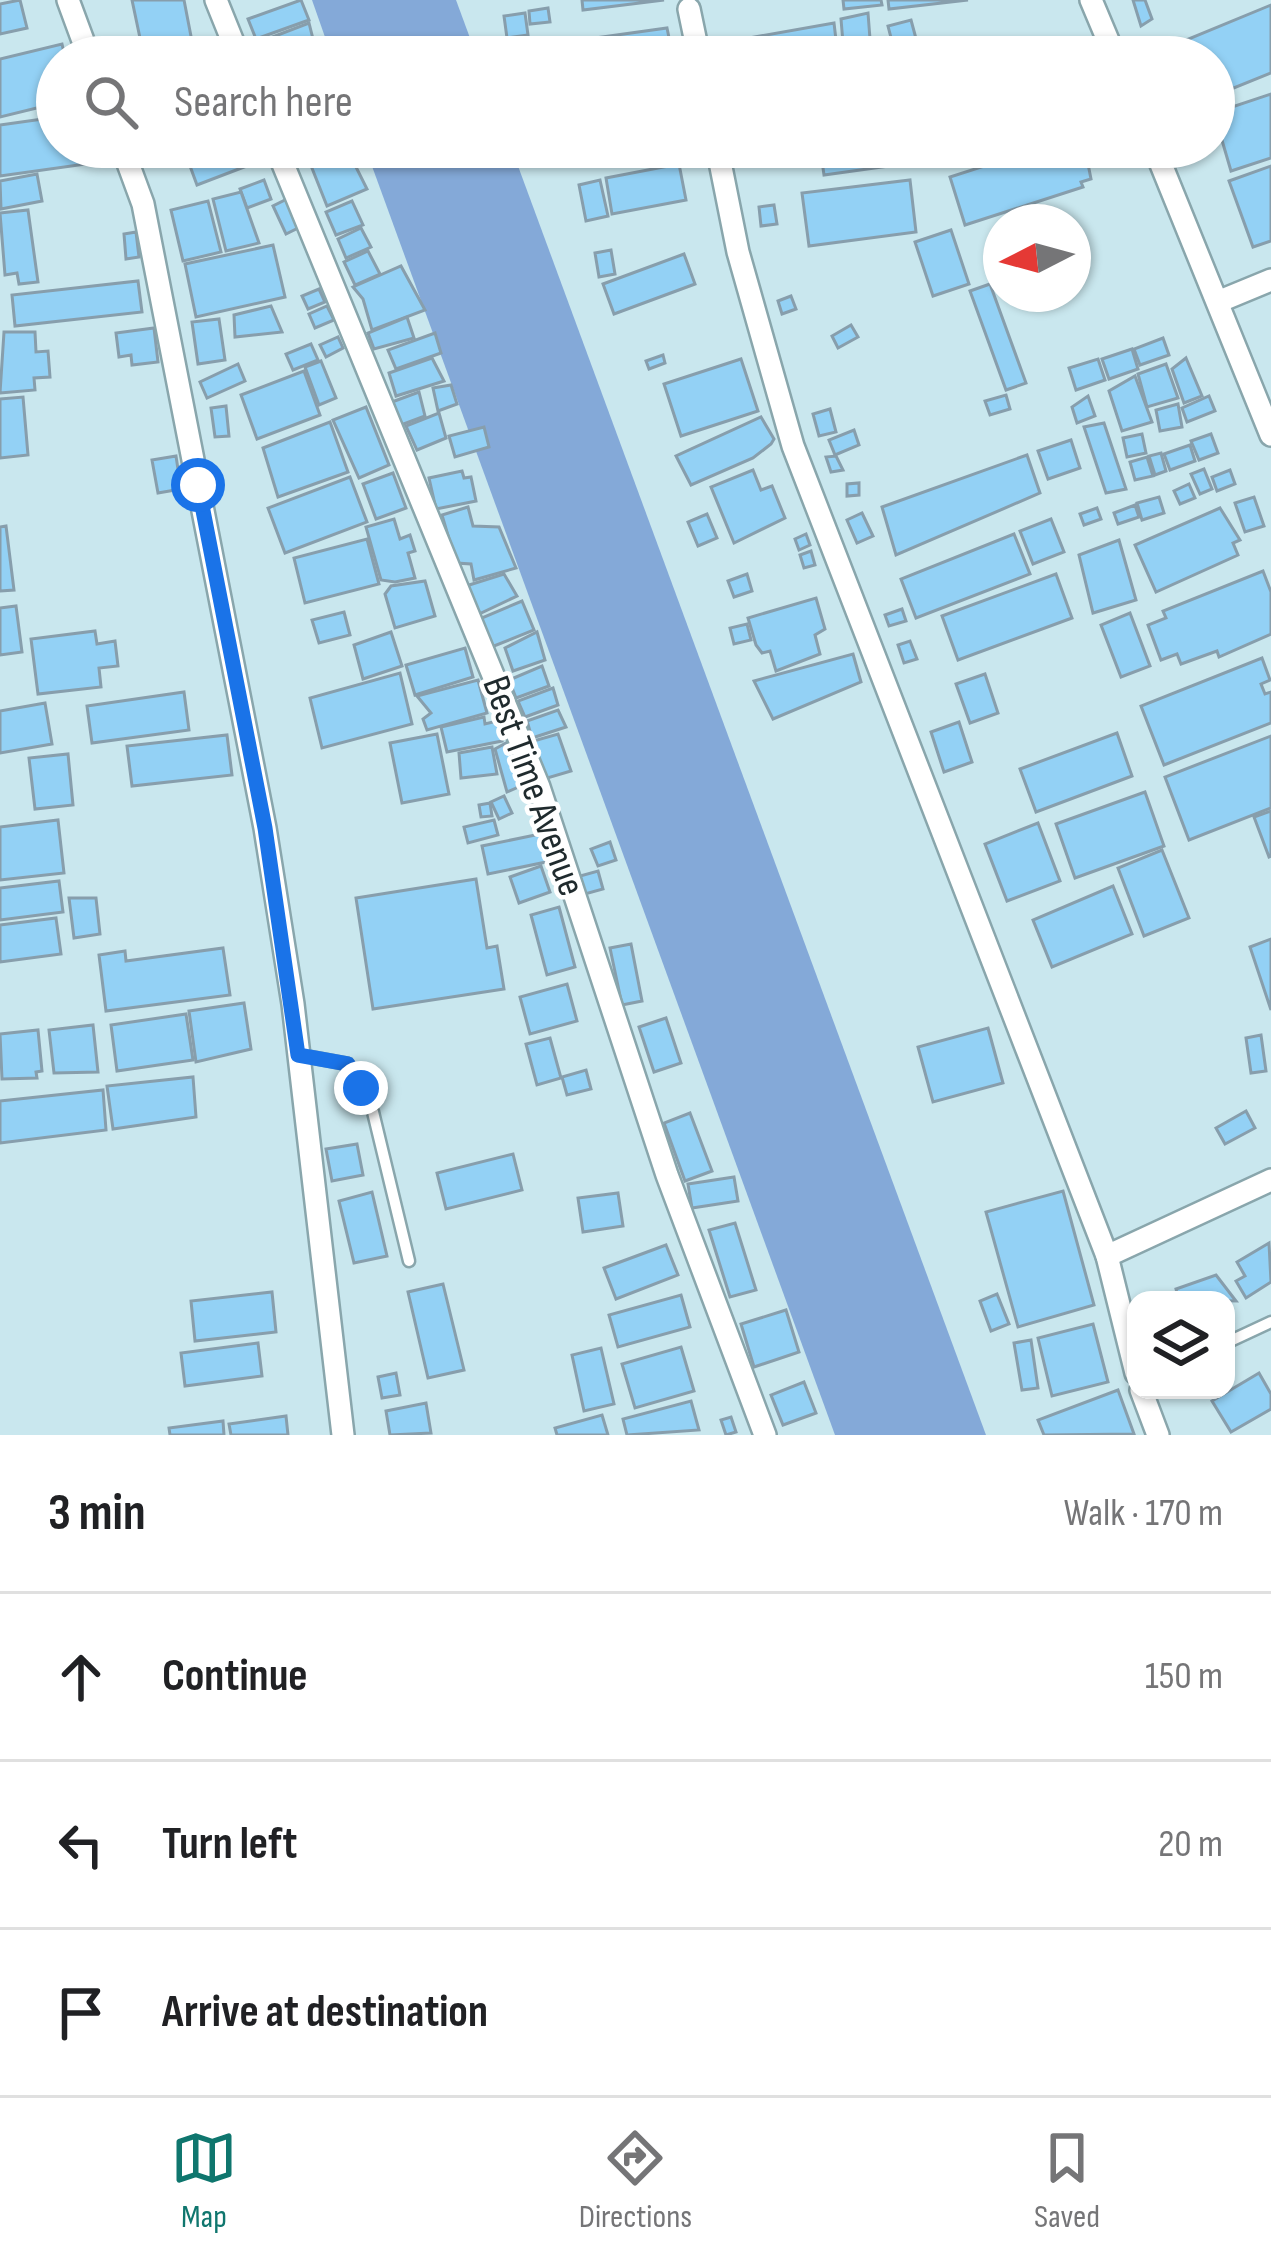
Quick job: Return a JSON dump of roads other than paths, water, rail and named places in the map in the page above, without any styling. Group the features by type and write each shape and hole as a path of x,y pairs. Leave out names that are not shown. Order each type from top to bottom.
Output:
{"street":[{"path":"68,0 81,36"},
{"path":"216,0 231,36"},
{"path":"1091,0 1106,36"},
{"path":"689,9 695,36"},
{"path":"130,168 143,204 265,828 298,1055 343,1435"},
{"name":"Best Time Avenue","path":"285,168 539,787 667,1175 765,1435"},
{"path":"721,168 738,252 793,446 1107,1256 1127,1337"},
{"path":"1163,168 1271,434"},
{"path":"1220,301 1271,280"},
{"path":"1107,1256 1271,1180"},
{"path":"1144,1399 1158,1435"}],"lane":[{"path":"298,1055 348,1064 373,1112 409,1261"},
{"path":"1235,1339 1271,1322"}],"water":[{"path":"312,0 456,0 469,36 325,36"},
{"path":"373,168 519,168 986,1435 835,1435"}]}
